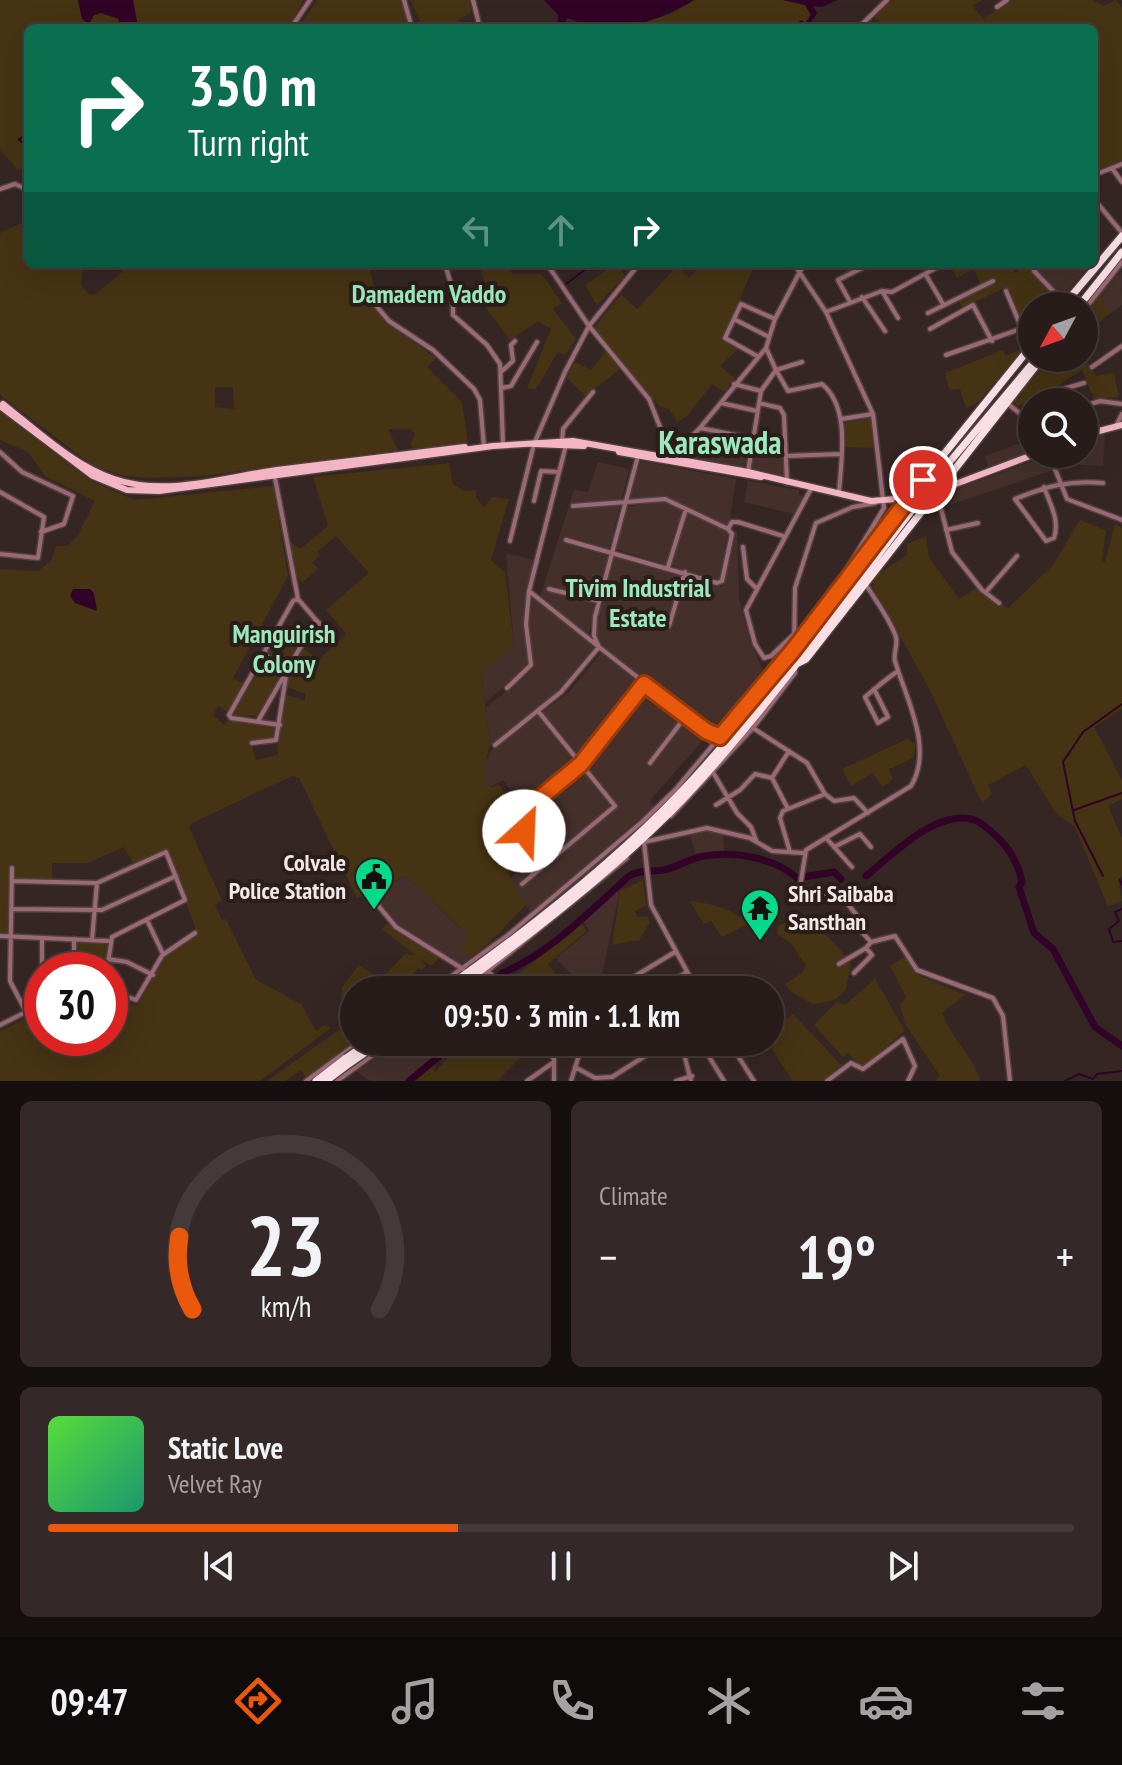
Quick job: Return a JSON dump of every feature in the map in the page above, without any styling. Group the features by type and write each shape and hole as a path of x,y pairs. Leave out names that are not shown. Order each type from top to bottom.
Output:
{"highway":[{"path":"1098,259 1122,236"},
{"path":"1098,266 1122,236"},
{"path":"1090,292 1122,252"},
{"path":"1075,292 1092,268"},
{"path":"1077,292 1096,268"},
{"path":"463,976 498,951 644,824 727,739 791,664 794,649 874,536 1018,362"},
{"path":"473,976 512,947 672,812 740,734 1018,370"},
{"path":"935,475 1029,372"},
{"path":"791,664 806,659 1030,372"},
{"path":"923,480 936,491"},
{"path":"908,498 922,510"},
{"path":"326,1081 354,1056"},
{"path":"316,1081 356,1056"}],"main road":[{"path":"0,405 97,472 114,479 161,486 275,475 503,445 564,443 639,454 885,501 908,498"},
{"path":"1098,431 1119,425"},
{"path":"639,454 748,472 761,477"},
{"path":"936,491 1018,460"}],"street":[{"path":"294,24 310,0"},
{"path":"404,0 411,24"},
{"path":"473,0 479,24"},
{"path":"862,24 887,0"},
{"path":"997,7 1007,0"},
{"path":"1098,173 1122,164"},
{"path":"1112,168 1122,182"},
{"path":"0,189 15,184 24,188"},
{"path":"1098,204 1122,236"},
{"path":"1098,293 1122,263"},
{"path":"446,268 453,291 453,315 487,345 502,371 503,445"},
{"path":"550,268 589,326 649,399 662,432 661,456"},
{"path":"510,541 534,444 589,326 636,268"},
{"path":"796,268 826,312 873,414 878,476 885,501 874,536 848,567"},
{"path":"670,460 766,348 775,319 801,268"},
{"path":"849,300 838,280 862,268"},
{"path":"826,312 849,300 882,291 892,292 937,268"},
{"path":"1037,268 1034,271 1054,292"},
{"path":"926,275 943,304"},
{"path":"928,313 993,281"},
{"path":"362,289 389,321 433,350 474,389 480,400 481,448"},
{"path":"882,291 898,318"},
{"path":"1006,291 1018,320"},
{"path":"862,297 885,331"},
{"path":"757,356 725,338 741,304 775,319"},
{"path":"930,329 973,305 992,341"},
{"path":"734,319 769,337"},
{"path":"946,355 1018,331"},
{"path":"502,371 513,361 511,345 515,341"},
{"path":"502,388 511,386 537,342"},
{"path":"1098,363 1122,346"},
{"path":"766,348 781,382 793,392 817,385 825,387 841,419 839,493"},
{"path":"748,472 751,438 761,391 776,370 802,362"},
{"path":"1067,388 1084,383"},
{"path":"734,384 761,391"},
{"path":"507,688 531,665 526,624 529,591 559,472 563,429 593,392"},
{"path":"1006,402 1018,412"},
{"path":"1098,402 1122,404"},
{"path":"721,403 757,411"},
{"path":"759,403 780,408 784,415 787,483"},
{"path":"841,419 873,414"},
{"path":"1119,425 1122,414"},
{"path":"700,428 751,438"},
{"path":"0,452 22,472 73,496 64,524 41,532"},
{"path":"599,647 594,636 599,601 639,454"},
{"path":"786,456 841,454"},
{"path":"1055,468 1070,501 1122,520"},
{"path":"534,501 541,471 559,472"},
{"path":"275,475 298,599 334,639"},
{"path":"1044,487 1055,516 1056,532 1046,541 1015,499 1044,487 1060,481 1103,483"},
{"path":"794,634 771,656 761,656 746,610 812,487"},
{"path":"936,491 945,514 952,552 999,603"},
{"path":"0,492 44,517 36,559 0,554"},
{"path":"566,540 717,583 722,581 732,534 728,529 665,499 573,506"},
{"path":"453,976 644,824 794,649 795,588 816,523 853,507 885,501"},
{"path":"668,567 686,509"},
{"path":"728,529 732,522 738,522 784,536"},
{"path":"946,530 978,523"},
{"path":"743,547 747,579 756,588"},
{"path":"986,592 1017,556"},
{"path":"669,626 685,572"},
{"path":"644,842 707,828 725,830 772,851 804,853 911,786 916,777 918,744 911,699 893,657 896,638 865,583"},
{"path":"549,589 599,601"},
{"path":"529,591 644,684 706,731 720,737"},
{"path":"280,725 231,718 229,715 293,601 298,599"},
{"path":"258,721 316,620"},
{"path":"495,745 576,677 599,647"},
{"path":"263,654 287,672"},
{"path":"488,976 644,842 713,773 795,673 791,664"},
{"path":"874,689 888,717 878,723 864,700 874,689 898,671"},
{"path":"252,743 276,740 287,672"},
{"path":"533,874 524,811 581,764 644,684"},
{"path":"522,884 615,806 538,711"},
{"path":"650,763 686,716"},
{"path":"753,728 807,763 825,794 834,801 854,798 869,813"},
{"path":"706,731 713,745"},
{"path":"772,778 789,751"},
{"path":"716,805 759,772 772,778 787,807"},
{"path":"713,773 737,813 751,827 757,842"},
{"path":"790,852 780,818 787,807 825,794"},
{"path":"834,847 860,834 871,847"},
{"path":"827,839 852,867"},
{"path":"644,842 651,905 689,976"},
{"path":"0,936 109,941 185,900 164,851 97,883 12,881"},
{"path":"804,853 799,883 807,892 840,894 858,917 859,929 871,942"},
{"path":"12,868 10,983 24,1008"},
{"path":"11,909 106,909 176,876"},
{"path":"92,940 97,883"},
{"path":"371,897 396,927 463,969"},
{"path":"147,920 163,954"},
{"path":"128,997 136,1000 163,954 195,933"},
{"path":"839,964 878,937 895,936 917,970 993,998 1003,1016 1010,1081"},
{"path":"42,938 42,952"},
{"path":"74,939 74,952"},
{"path":"108,952 109,941"},
{"path":"854,973 872,955 866,948"},
{"path":"635,976 675,952"},
{"path":"128,962 153,975"},
{"path":"681,976 687,972"},
{"path":"0,1025 24,1013"},
{"path":"827,1081 851,1063 863,1069 903,1039 915,1066 908,1081"},
{"path":"306,1081 340,1056"},
{"path":"337,1081 371,1056"},
{"path":"551,1056 555,1062 554,1081"},
{"path":"571,1081 579,1056"},
{"path":"575,1067 604,1080 644,1056"},
{"path":"676,1081 692,1078 685,1056"},
{"path":"707,1056 724,1081"},
{"path":"737,1056 751,1080"},
{"path":"527,1081 555,1062"}],"shaded area":[{"path":"0,0 78,0 82,19 88,24 24,24 24,166 18,170 0,150"},
{"path":"78,0 133,0 137,24 118,24 119,19 101,13 94,15 89,24 82,19"},
{"path":"133,0 303,0 291,24 137,24"},
{"path":"317,0 400,0 409,24 301,24"},
{"path":"410,0 469,0 471,12 459,20 461,24 421,24"},
{"path":"544,0 694,0 639,24 583,24 567,18 565,24 557,24 558,15"},
{"path":"694,0 783,0 805,5 811,15 805,23 801,20 796,24 636,24 669,15"},
{"path":"783,0 838,0 822,7 813,6 817,13 810,24 796,24 801,20 805,23 811,15 805,5"},
{"path":"892,0 982,0 973,6 983,19 1013,0 1093,0 1103,6 1116,0 1122,8 1122,160 1098,169 1098,24 883,24 873,16"},
{"path":"101,13 120,19 118,24 88,24 94,15"},
{"path":"24,222 24,268 83,268 81,285 90,295 96,294 126,268 374,268 370,271 384,321 436,358 427,367 462,402 468,443 415,450 410,444 415,434 410,429 388,429 398,450 204,476 146,478 120,475 92,465 0,395 0,233","holes":["215,387 233,387 234,409 215,407"]},
{"path":"479,268 509,268 513,274 542,274 562,303 553,309 576,339 565,355 558,352 536,389 527,388 551,329 538,321 510,340 486,308 483,275"},
{"path":"610,268 619,268 625,276 597,305 585,285"},
{"path":"675,268 681,268 689,278 697,271 753,268 723,338 738,349 720,366 735,378 725,392 712,384 687,416 677,422 669,409 659,406 594,328 621,294 637,309"},
{"path":"951,268 1012,268 1015,273 1031,268 1053,292 1018,292 1018,317 1006,287 962,308 958,299 983,287 973,269 957,278"},
{"path":"1088,268 1067,292 1058,292 1036,269"},
{"path":"1121,271 1122,305 1110,314 1100,294"},
{"path":"1100,294 1110,314 1098,323"},
{"path":"1003,350 1006,356 1018,350 1018,355 978,402 966,408 960,389 949,390 945,373"},
{"path":"606,351 620,369 585,396 567,378 575,362 591,370"},
{"path":"1037,372 1079,372 1054,388 1024,388"},
{"path":"1083,372 1094,372 1096,376 1114,373 1119,397 1098,399 1098,388 1089,388"},
{"path":"0,412 93,482 135,500 273,486 288,576 233,678 244,684 228,712 218,706 213,715 224,725 227,721 277,726 274,739 251,742 256,760 278,755 277,742 285,694 305,701 305,694 287,687 290,670 306,679 311,672 295,662 303,648 319,660 346,634 326,610 369,573 336,536 317,552 320,556 312,562 318,569 302,583 296,575 290,541 300,549 328,526 313,477 449,463 453,484 464,491 476,490 476,497 484,508 492,497 509,499 491,560 505,573 514,645 481,673 490,745 484,767 486,788 499,785 520,812 508,836 506,860 512,882 527,904 471,957 461,950 469,936 406,876 357,898 299,778 292,776 189,827 222,901 215,905 222,920 226,919 256,980 301,1004 316,1031 325,1025 331,1028 260,1081 0,1081 0,1031 24,1019 24,1056 128,1056 128,1003 137,1006 167,954 198,935 166,849 133,863 124,847 88,863 52,863 52,879 13,878 13,867 10,867 7,933 0,933 0,569 38,571 51,561 56,546 67,546 77,537 95,501 45,476 28,452 0,440"},
{"path":"872,418 873,448 844,447 845,423"},
{"path":"1105,433 1103,466 1098,466 1098,436"},
{"path":"691,440 747,451 745,468 675,456"},
{"path":"1018,444 1018,458 989,469 985,456"},
{"path":"752,452 785,458 784,477 750,469"},
{"path":"641,461 736,479 727,525 662,496 628,501"},
{"path":"598,462 629,469 588,635 540,597 574,490 588,492"},
{"path":"1018,467 1053,470 944,507 940,495"},
{"path":"748,481 799,490 804,497 794,514 744,502"},
{"path":"663,501 682,510 666,565 616,549 626,507"},
{"path":"687,512 728,533 719,581 671,566"},
{"path":"1080,520 1106,530 1102,560 1105,562 1115,524 1122,528 1122,709 1094,727 1122,780 1122,799 1108,806 1122,838 1122,876 1118,879 1122,901 1108,906 1075,827 1055,812 1026,765 988,785 992,794 982,803 929,688 874,590 872,578 907,555 907,544 926,536 929,557 959,599 977,588 1008,608 1053,565"},
{"path":"734,531 737,531 739,599 751,644 766,677 720,732 703,726 599,643 596,626 614,554 682,575 666,628 669,629 686,576 722,587"},
{"path":"506,553 534,560 524,624 530,664 485,703 481,673 514,645"},
{"path":"73,589 90,589 94,593 97,611 75,603 70,596"},
{"path":"531,596 595,648 562,688 490,745 485,708 534,666 528,621"},
{"path":"295,627 306,633 286,666 266,654 280,630 290,635"},
{"path":"601,653 707,736 650,800 654,806 531,912 506,883 526,863 519,817 523,807 503,780 486,789 483,766 492,750 569,692"},
{"path":"265,658 285,670 259,716 233,715"},
{"path":"907,739 916,744 913,758 889,769 893,779 883,787 872,773 851,786 842,769"},
{"path":"722,830 725,853 695,853 690,833"},
{"path":"406,876 483,948 461,964 399,926 372,893"},
{"path":"643,880 646,906 635,911 637,917 648,916 650,922 639,940 612,945 620,891"},
{"path":"617,890 619,894 602,976 573,976 556,958 589,931 583,920"},
{"path":"690,901 728,910 747,924 722,937 711,921 704,924"},
{"path":"794,919 813,926 827,936 851,964 846,990 836,999 814,1005 790,991 785,984 802,973 806,966 790,942 777,934 778,926"},
{"path":"389,922 406,937 440,957 431,966 420,959 426,966 422,970 418,968 411,976 384,976 405,954 415,955 382,929"},
{"path":"581,923 587,931 548,964 558,976 511,976 523,970"},
{"path":"75,941 107,943 106,952 75,952"},
{"path":"904,957 920,976 965,995 942,1013 981,1081 935,1081 940,1076 905,1024 900,1005 906,997 890,966"},
{"path":"359,965 374,975 384,976 350,976"},
{"path":"875,979 905,1031 862,1067 848,1053 843,1057 814,1025 837,1002 845,1005"},
{"path":"793,1014 841,1065 824,1081 793,1081 776,1056 784,1056 784,1021"},
{"path":"340,1029 340,1052 306,1077 301,1070 285,1081 267,1081"},
{"path":"378,1056 435,1056 404,1081 370,1081 356,1071"},
{"path":"449,1056 522,1056 497,1081 402,1081 437,1060 434,1073"}],"waterway":[{"path":"24,136 19,139 24,144"},
{"path":"1098,176 1116,169 1122,177"},
{"path":"566,284 587,268"},
{"path":"1103,876 1075,821 1063,762 1083,732 1122,704"},
{"path":"1074,810 1122,793"},
{"path":"866,876 902,845 931,827 961,818 980,823 1000,840 1016,863 1022,883 1019,887 1034,933 1053,949 1095,1027 1122,1046"},
{"path":"500,976 553,943 636,873 664,870 704,856 728,854 765,860 797,878 834,872 841,879"},
{"path":"1120,880 1122,885"},
{"path":"1122,909 1115,912 1119,921 1109,929 1113,942 1122,941"},
{"path":"409,1081 440,1056"},
{"path":"1065,1081 1079,1074 1093,1079 1097,1074 1122,1071"}],"place":[{"name":"Colvale Police Station","path":"374,911"},
{"name":"Shri Saibaba Sansthan","path":"760,942"}],"district":[{"name":"Damadem Vaddo","path":"429,294"},
{"name":"Karaswada","path":"720,443"},
{"name":"Tivim Industrial Estate","path":"638,603"},
{"name":"Manguirish Colony","path":"284,649"}],"route":[{"path":"524,831 524,811 581,764 644,684 706,731 720,737 794,649 923,480"}]}
